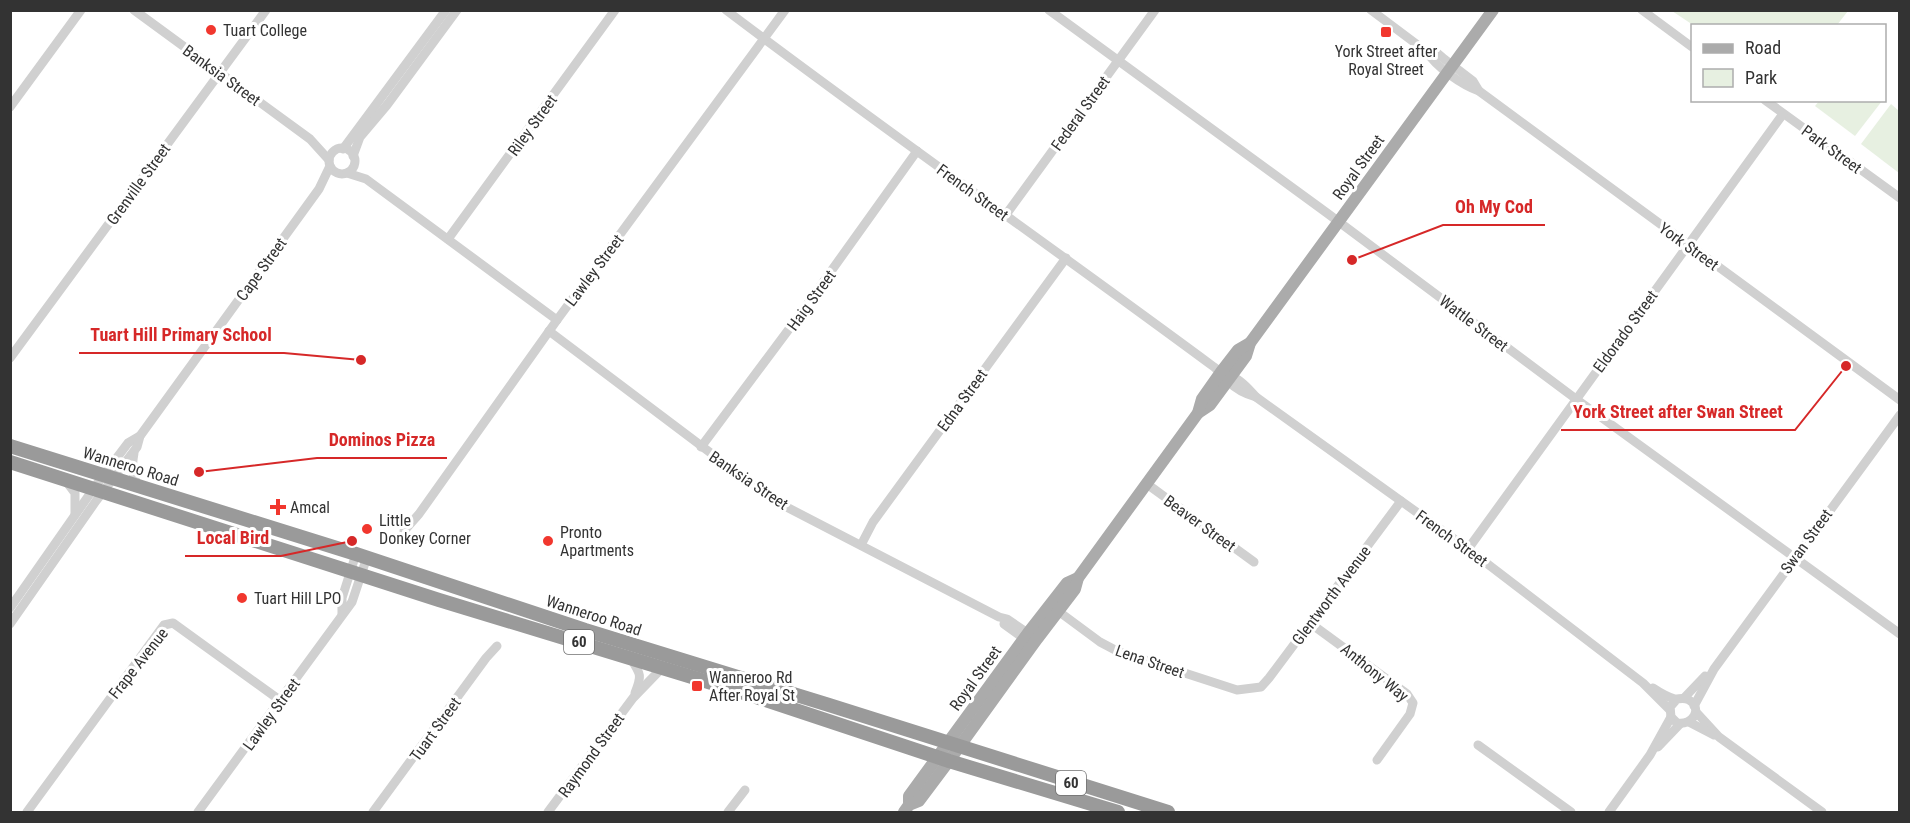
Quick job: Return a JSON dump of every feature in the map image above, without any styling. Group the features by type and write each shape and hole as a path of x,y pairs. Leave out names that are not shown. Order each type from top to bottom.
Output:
{"highway":[{"name":"Wanneroo Road","path":"10,446 199,504 585,630 1168,813"},
{"name":"Wanneroo Road","path":"10,462 1118,813"},
{"path":"199,504 237,526 238,535"},
{"path":"252,521 255,531 263,537 328,564"}],"main road":[{"name":"Royal Street","path":"906,809 919,801 943,759 1030,638 1055,608 1067,583 1078,578 1198,413 1210,405 1227,376 1246,356 1250,343 1493,10"}],"street":[{"path":"10,107 81,10"},
{"name":"Banksia Street","path":"134,10 310,139 330,163"},
{"name":"Grenville Street","path":"10,358 266,10"},
{"name":"Cape Street","path":"109,476 134,450 140,436 319,189 330,163 330,156 340,149 446,10"},
{"name":"Cape Street","path":"319,189 352,169 360,136 387,105 457,10"},
{"name":"Riley Street","path":"448,239 615,10"},
{"name":"French Street","path":"726,10 1005,216 1227,376 1248,388 1256,397 1468,549 1643,683 1670,713"},
{"name":"Lawley Street","path":"404,531 419,514 549,331 785,10"},
{"name":"Wattle Street","path":"1049,10 1899,634"},
{"name":"Federal Street","path":"1005,216 1155,10"},
{"name":"York Street","path":"1371,10 1427,52 1437,53 1450,69 1473,81 1479,90 1899,400"},
{"path":"1642,10 1691,46"},
{"name":"Park Street","path":"1768,102 1899,198"},
{"name":"Eldorado Street","path":"1468,549 1783,114"},
{"name":"Banksia Street","path":"310,139 340,149"},
{"path":"340,149 351,152 366,179"},
{"name":"Haig Street","path":"701,447 804,309 917,151"},
{"path":"330,163 334,171 366,179 557,320"},
{"name":"Edna Street","path":"861,545 873,522 1066,258"},
{"name":"Banksia Street","path":"549,331 774,500 999,617 1004,623 1030,638"},
{"name":"Swan Street","path":"1695,709 1714,669 1899,415"},
{"name":"Cape Street","path":"10,624 109,476 128,443 140,436"},
{"path":"134,450 131,464 138,485"},
{"path":"66,480 75,493 75,514"},
{"name":"Beaver Street","path":"1147,484 1254,562"},
{"name":"Cape Street","path":"10,608 75,514 99,490"},
{"name":"Glentworth Avenue","path":"1260,687 1401,501"},
{"name":"Lawley Street","path":"198,813 352,602 356,573 362,556"},
{"name":"Lena Street","path":"1055,608 1100,642 1117,651 1237,690 1260,687"},
{"name":"Frape Avenue","path":"27,813 164,625 168,623 173,623 281,701"},
{"name":"Anthony Way","path":"1310,623 1407,694 1413,703 1410,714 1377,760"},
{"name":"Tuart Street","path":"374,813 486,657 497,646"},
{"name":"Raymond Street","path":"630,657 640,675 633,698"},
{"name":"Raymond Street","path":"548,813 633,698 662,668"},
{"name":"Swan Street","path":"1680,699 1714,669"},
{"name":"French Street","path":"1643,683 1680,699"},
{"path":"1609,813 1650,755 1672,704 1680,699 1691,701 1719,737 1822,813"},
{"path":"1650,755 1685,723 1693,719 1695,709"},
{"path":"1670,713 1675,722 1685,723 1719,737"},
{"path":"1478,744 1570,813"},
{"path":"728,813 745,790"}],"green space":[{"path":"1848,10 1838,24 1692,24 1672,11"},
{"path":"1818,102 1881,102 1855,136 1815,106"},
{"path":"1891,104 1899,111 1899,173 1861,144"}],"place":[{"name":"Tuart College","path":"211,30"},
{"name":"York Street after Royal Street","path":"1386,32"},
{"name":"Oh My Cod","path":"1352,260"},
{"name":"Tuart Hill Primary School","path":"361,360"},
{"name":"York Street after Swan Street","path":"1846,366"},
{"name":"Dominos Pizza","path":"199,472"},
{"name":"Amcal","path":"278,507"},
{"name":"Little Donkey Corner","path":"367,529"},
{"name":"Local Bird","path":"352,541"},
{"name":"Pronto Apartments","path":"548,541"},
{"name":"Tuart Hill LPO","path":"242,598"},
{"name":"Wanneroo Rd After Royal St","path":"697,686"}]}
